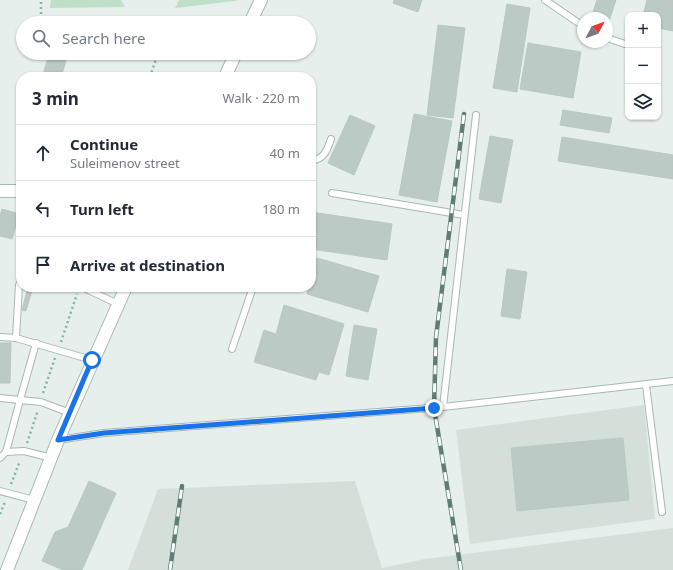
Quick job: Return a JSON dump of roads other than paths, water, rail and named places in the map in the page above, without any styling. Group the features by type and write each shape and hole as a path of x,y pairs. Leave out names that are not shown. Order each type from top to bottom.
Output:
{"street":[{"path":"253,16 261,0"},
{"path":"227,72 233,60"},
{"path":"0,191 16,192"},
{"path":"7,570 58,440 92,360 124,292"}],"lane":[{"path":"545,0 577,22"},
{"path":"613,40 625,44"},
{"path":"443,407 476,115"},
{"path":"316,160 321,158 326,152 331,139"},
{"path":"332,193 464,215"},
{"path":"16,338 19,292"},
{"path":"93,292 118,304"},
{"path":"232,350 251,292"},
{"path":"0,337 16,338 92,360"},
{"path":"0,458 6,452 36,343"},
{"path":"58,440 104,433 443,407 673,381"},
{"path":"646,385 662,512"},
{"path":"0,398 40,402 70,413"},
{"path":"6,452 24,451 52,458"},
{"path":"0,491 34,500"}],"railway":[{"path":"461,570 434,408 436,337 464,114"},
{"path":"170,570 182,486"}]}
